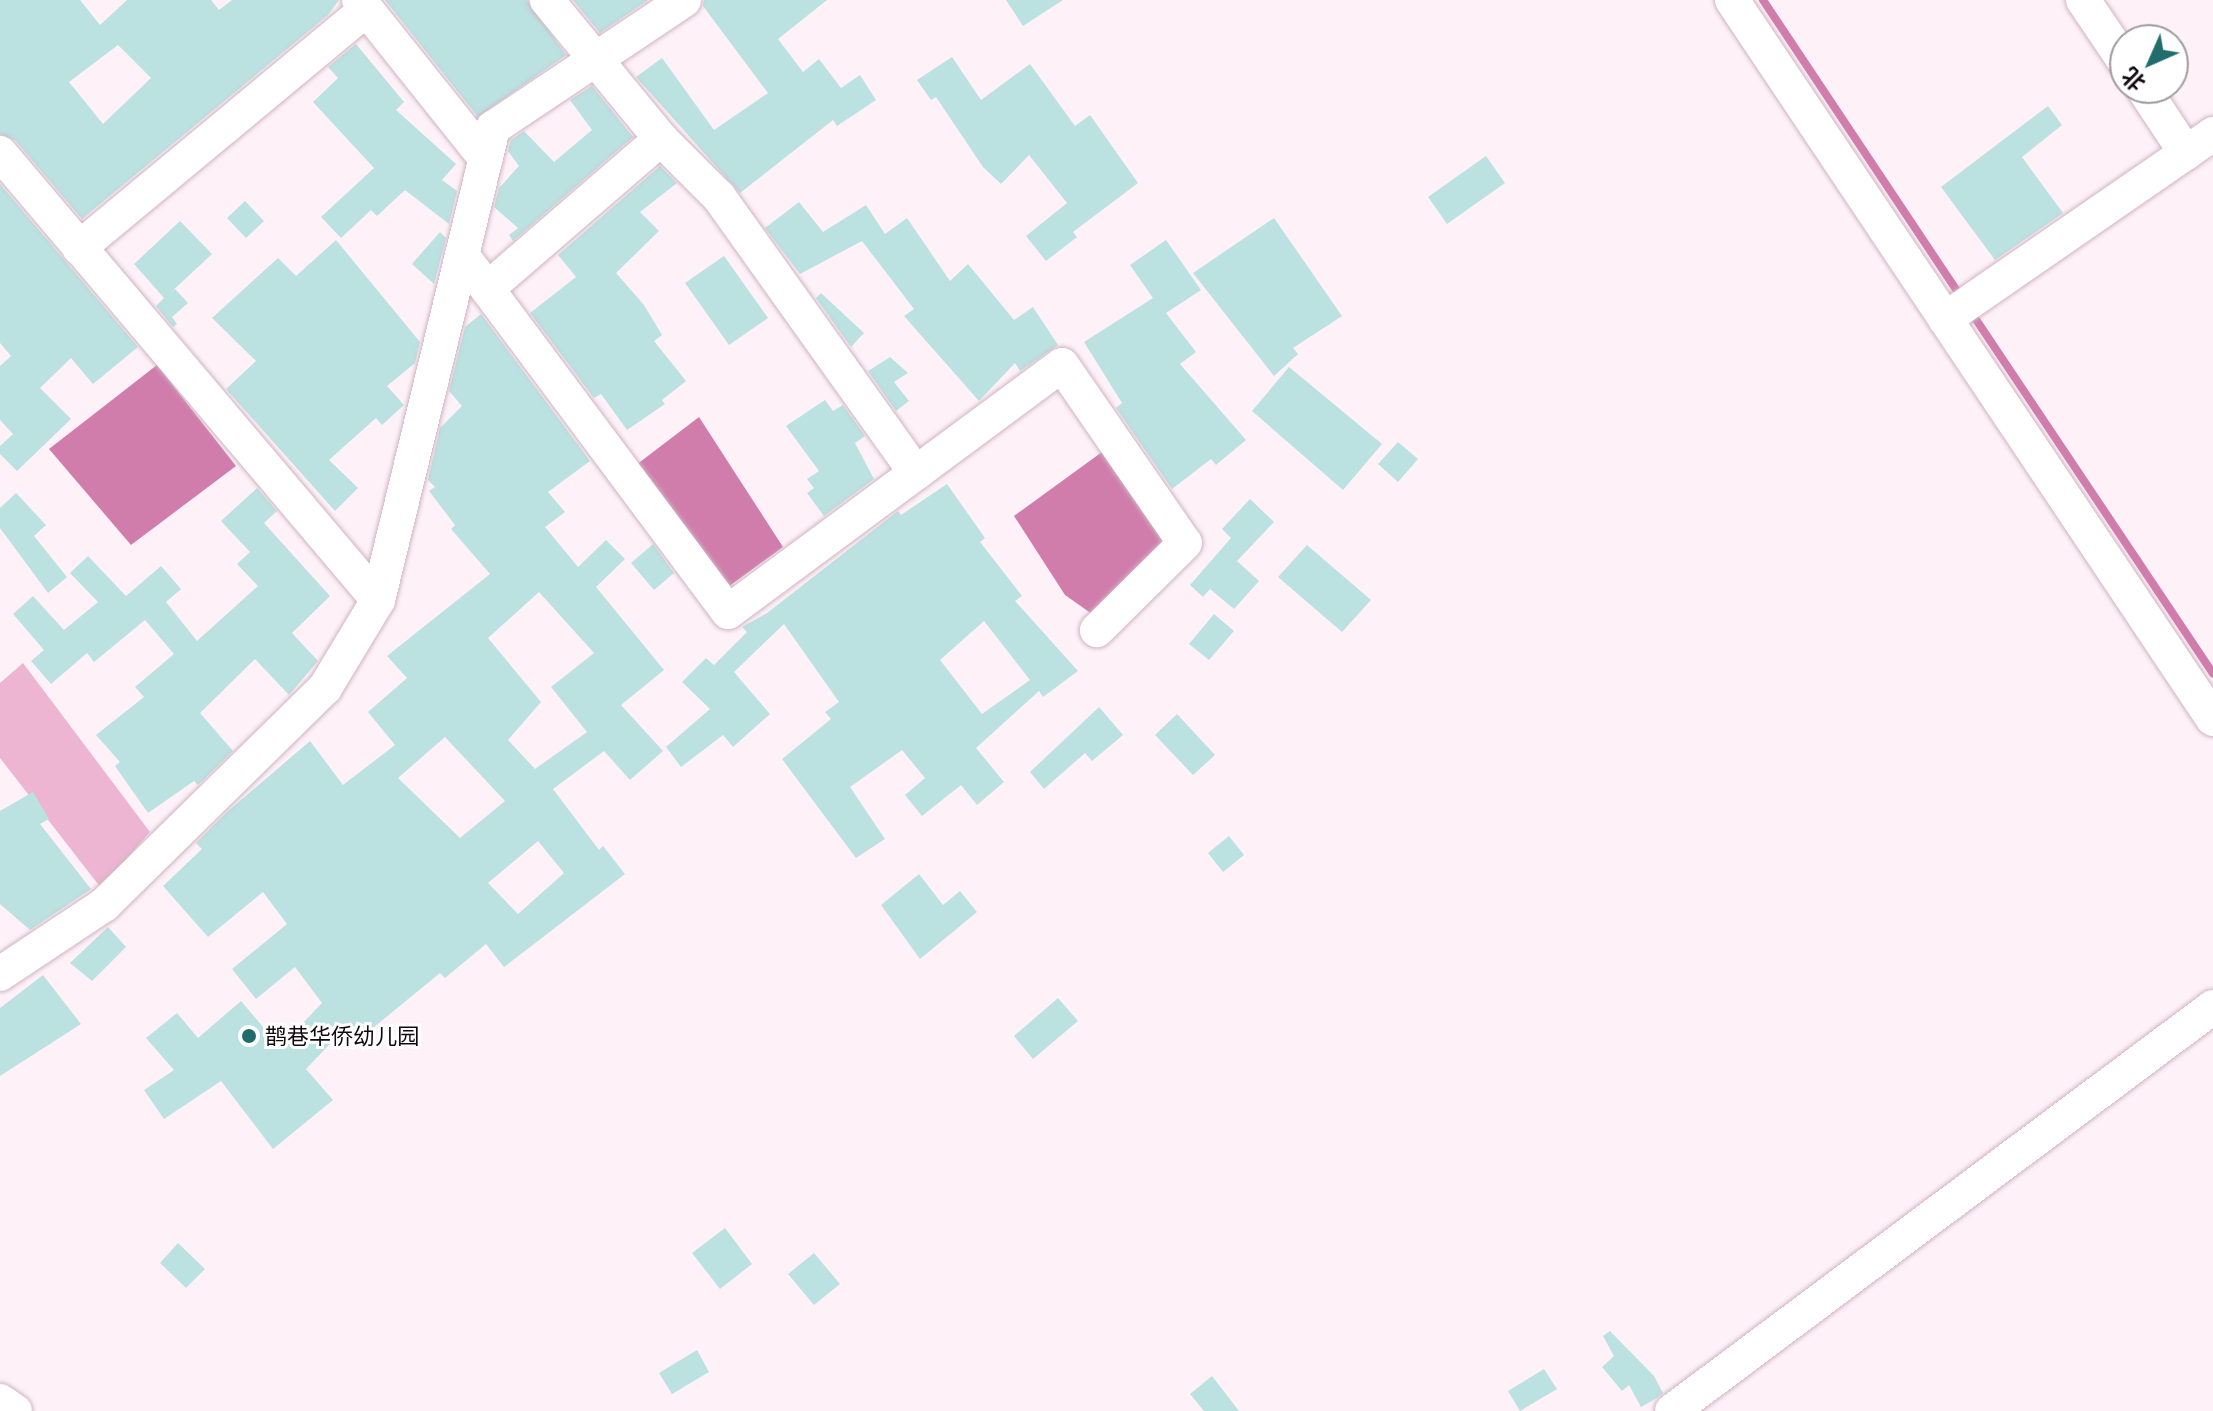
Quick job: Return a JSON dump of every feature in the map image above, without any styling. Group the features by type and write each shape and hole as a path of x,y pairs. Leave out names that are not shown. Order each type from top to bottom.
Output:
{"street":[{"path":"547,0 661,139 719,197 916,473"},
{"path":"0,974 104,905 314,699 378,600 493,128 684,0"},
{"path":"1732,0 1959,309 2213,719"},
{"path":"2083,0 2109,38"},
{"path":"79,248 363,5 486,159"},
{"path":"1959,309 2200,143 2160,104"},
{"path":"487,289 661,139"},
{"path":"0,153 378,600"},
{"path":"462,255 728,612 1062,365 1185,543 1097,630"},
{"path":"1672,1411 2213,1007"},
{"path":"0,1401 14,1411"}],"shaded area":[{"path":"157,365 236,466 131,545 49,449"},
{"path":"699,417 783,547 724,590 636,465"},
{"path":"1113,444 1170,545 1092,614 1065,595 1014,516"},
{"path":"23,663 150,832 101,888 0,758 0,683"}],"building":[{"path":"0,0 80,0 100,25 127,0 211,0 219,10 232,0 339,0 328,15 82,219 15,140 0,134","holes":["118,45 151,78 103,124 69,82"]},
{"path":"385,0 527,0 566,55 478,117"},
{"path":"573,0 648,0 600,33"},
{"path":"704,0 827,0 778,39 803,72 819,59 841,88 860,75 876,100 837,126 833,120 740,193 636,77 662,58 714,130 768,93 703,6"},
{"path":"1006,0 1063,0 1023,26"},
{"path":"356,44 404,102 396,110 456,164 442,180 457,191 449,224 405,190 377,216 371,210 341,238 321,217 374,168 313,102 338,78 328,67"},
{"path":"952,57 981,100 1030,64 1075,126 1090,115 1138,183 1073,232 1077,237 1046,261 1026,236 1067,203 1029,155 1001,184 983,167 936,97 931,100 917,80"},
{"path":"592,86 633,137 513,241 509,235 518,228 494,207 499,188 519,166 508,151 511,140 524,131 554,162 592,130 570,100"},
{"path":"2048,106 2062,125 2022,157 2063,213 1995,260 1941,187"},
{"path":"1486,156 1505,183 1447,224 1428,197"},
{"path":"660,166 677,183 640,212 659,231 616,273 644,305 662,335 654,341 686,381 662,400 665,404 627,430 601,394 594,398 530,313 576,277 558,255"},
{"path":"0,184 138,347 93,384 71,358 40,388 71,419 17,471 0,454 0,446 13,434 0,420 0,366 11,356 0,343"},
{"path":"245,201 264,221 246,238 227,218"},
{"path":"799,202 823,232 866,205 885,234 907,218 950,281 968,264 1014,320 1033,307 1058,345 1020,371 1015,363 979,401 904,316 914,309 862,241 800,274 765,228"},
{"path":"1274,218 1342,316 1293,348 1298,354 1274,376 1193,273"},
{"path":"180,221 212,254 170,293 175,289 188,303 172,317 177,324 173,327 156,306 164,298 134,264"},
{"path":"440,232 446,238 434,284 412,264"},
{"path":"336,240 420,342 415,363 387,386 404,405 382,425 376,418 329,460 358,488 335,511 226,389 256,361 212,318 278,258 296,276"},
{"path":"1166,240 1201,290 1166,313 1196,352 1180,364 1246,440 1216,465 1211,459 1172,489 1116,408 1122,403 1084,342 1153,298 1130,265"},
{"path":"724,256 768,318 729,345 685,283"},
{"path":"821,293 864,333 851,347 816,298"},
{"path":"481,314 590,461 548,492 565,512 545,527 578,567 606,540 625,559 596,587 664,670 621,705 663,751 630,780 604,751 553,789 599,850 603,846 625,874 504,967 486,944 445,978 440,973 357,1041 346,1027 306,1069 333,1100 273,1149 221,1081 164,1119 144,1090 174,1070 146,1038 177,1013 198,1038 241,1001 280,1047 322,1003 295,967 256,999 232,969 287,924 263,892 208,937 163,886 202,849 196,843 227,812 310,741 343,785 395,745 368,712 407,678 387,656 490,574 451,529 455,525 429,491 435,487 428,480 440,428 462,406 449,391 465,327","holes":["539,592 594,653 551,687 587,732 535,769 508,740 541,702 488,638","445,737 505,801 460,838 398,778","538,841 564,873 518,914 488,883"]},
{"path":"890,357 908,373 894,382 909,401 896,411 868,371"},
{"path":"1289,367 1382,444 1343,490 1252,411"},
{"path":"825,400 833,411 843,405 865,436 855,443 874,479 824,516 807,493 814,488 807,479 819,471 786,426"},
{"path":"1398,442 1418,459 1398,482 1378,464"},
{"path":"947,484 985,538 980,542 1022,596 1015,601 1078,671 1043,697 1039,691 976,748 1004,782 977,805 961,785 922,816 905,795 925,778 902,750 850,787 885,839 856,858 782,759 831,719 825,712 839,702 784,624 734,672 770,714 733,747 723,735 681,767 666,747 710,709 682,682 706,658 714,665 747,632 742,627 767,613 898,511 901,515","holes":["984,621 1030,680 982,714 940,660"]},
{"path":"257,488 277,511 264,523 330,596 292,633 318,661 289,695 255,659 200,713 233,751 198,785 194,781 148,813 115,766 120,762 96,735 144,697 135,687 174,654 145,620 94,662 87,653 51,684 31,661 44,650 13,614 33,596 64,630 98,602 70,573 88,556 126,596 161,566 181,589 166,602 197,641 258,586 237,564 250,552 221,521"},
{"path":"16,493 46,525 34,536 67,577 48,593 0,528 0,508"},
{"path":"1250,499 1274,522 1237,561 1259,581 1234,609 1210,589 1203,597 1190,585 1231,538 1222,529"},
{"path":"653,544 674,573 654,590 631,563"},
{"path":"1307,545 1371,600 1342,632 1278,577"},
{"path":"1214,614 1234,631 1209,660 1189,644"},
{"path":"1099,707 1123,735 1092,761 1085,753 1044,789 1030,772"},
{"path":"1177,714 1215,755 1193,775 1155,735"},
{"path":"33,792 49,819 40,824 91,889 30,930 0,904 0,811"},
{"path":"1229,836 1244,855 1223,872 1208,853"},
{"path":"919,874 943,905 960,891 977,912 920,959 881,905"},
{"path":"108,927 126,947 92,981 70,963"},
{"path":"43,975 81,1024 0,1076 0,1008"},
{"path":"1058,998 1078,1021 1033,1059 1014,1036"},
{"path":"725,1228 752,1264 720,1289 692,1253"},
{"path":"178,1243 205,1269 186,1288 160,1263"},
{"path":"814,1253 840,1284 814,1305 788,1274"},
{"path":"1610,1331 1654,1376 1663,1393 1641,1407 1629,1385 1622,1391 1602,1367 1614,1356 1603,1336"},
{"path":"697,1350 709,1372 672,1394 659,1373"},
{"path":"1544,1369 1557,1389 1520,1411 1508,1391"},
{"path":"1212,1376 1239,1411 1204,1411 1190,1394"}],"waterway":[{"path":"1763,0 1961,297"},
{"path":"1971,312 2213,674"}],"place":[{"name":"鹊巷华侨幼儿园","path":"249,1036"}]}
